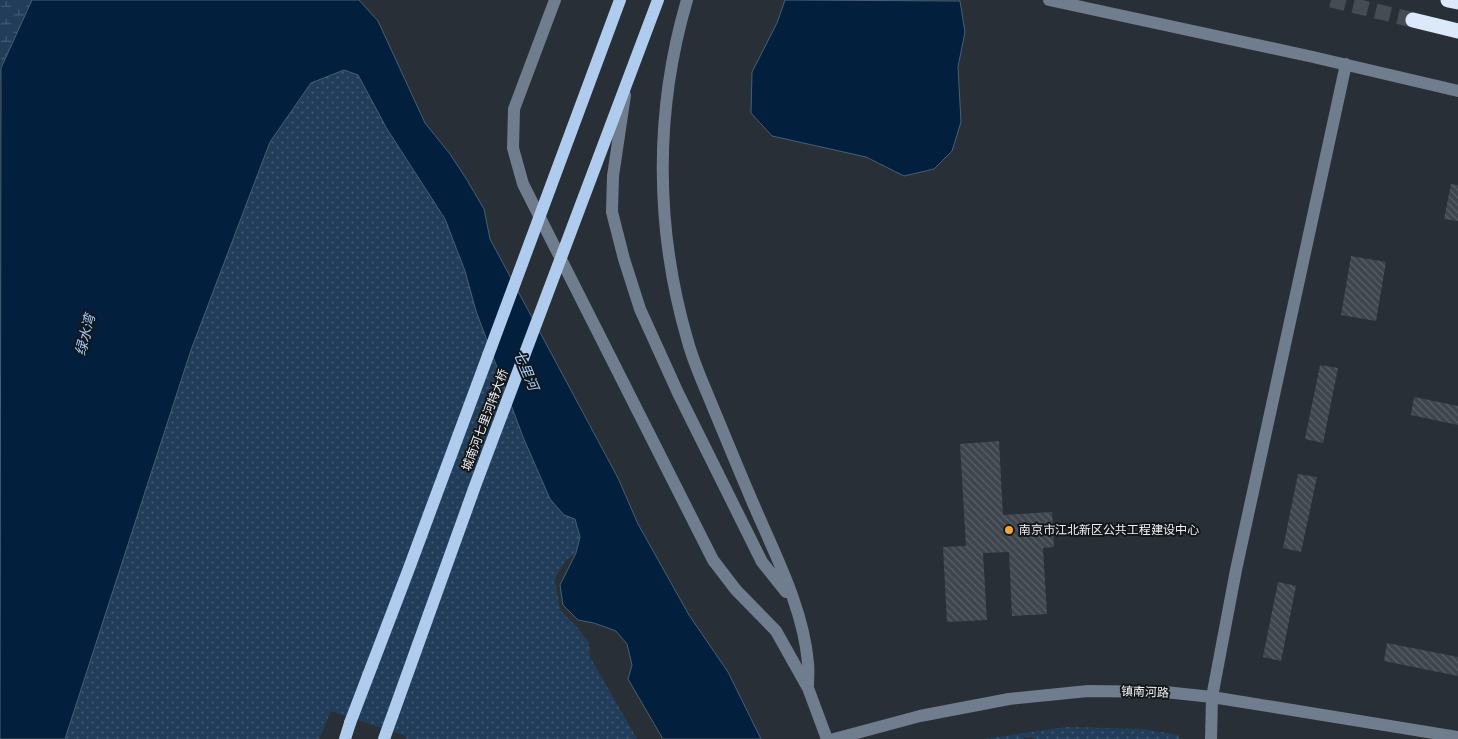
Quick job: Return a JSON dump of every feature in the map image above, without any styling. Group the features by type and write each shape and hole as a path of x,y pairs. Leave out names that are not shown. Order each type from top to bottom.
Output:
{"highway":[{"path":"1448,0 1458,2"},
{"path":"1413,20 1458,31"}],"main road":[{"name":"城南河七里河特大桥","path":"345,739 620,0"},
{"name":"城南河七里河特大桥","path":"384,739 476,486 658,0"}],"street":[{"path":"555,0 514,109 513,148 523,184 713,560 736,590 776,630 808,688 828,739"},
{"path":"687,0 677,34 666,95 663,154 664,211 668,252 688,344 795,604 808,663 808,688"},
{"path":"1048,0 1346,64 1458,91"},
{"path":"1211,739 1212,697 1236,570 1346,64"},
{"path":"626,84 614,176 612,212 624,259 640,309 678,393 762,562 795,604"},
{"name":"镇南河路","path":"834,739 920,716 1009,699 1088,691 1165,692 1212,697 1458,737"}],"green space":[{"path":"0,0 32,0 1,68 0,87"},
{"path":"344,70 358,75 387,129 445,219 465,271 476,311 523,437 550,499 575,518 580,537 576,553 566,560 555,578 560,610 577,627 589,643 590,657 637,739 405,739 406,736 331,711 319,739 65,739 191,350 270,142 311,83"},
{"path":"1066,727 1143,729 1179,735 1179,739 1036,739 1027,737 1023,739 984,739"}],"water":[{"path":"32,0 359,0 378,21 425,123 450,154 484,209 490,239 618,478 638,524 689,615 728,672 761,739 663,739 628,679 632,665 627,644 616,631 594,623 578,620 563,605 560,585 576,553 580,537 575,519 564,515 550,499 523,437 476,311 465,271 445,219 387,129 358,75 344,70 311,83 270,142 191,350 65,739 0,739 1,68"},
{"path":"785,0 960,1 965,32 958,67 961,122 952,151 934,169 904,176 866,157 772,136 751,113 752,72 777,23"}],"building":[{"path":"1451,184 1458,185 1458,221 1444,219"},
{"path":"1351,256 1386,262 1376,321 1341,315"},
{"path":"1320,365 1338,368 1323,443 1305,439"},
{"path":"1414,397 1458,406 1458,425 1411,415"},
{"name":"南京市江北新区公共工程建设中心","path":"999,441 1003,515 1052,512 1054,547 1043,548 1047,614 1012,616 1009,552 983,553 987,620 947,622 943,547 966,546 960,444"},
{"path":"1298,474 1317,477 1301,552 1283,548"},
{"path":"1278,582 1296,586 1281,661 1263,657"},
{"path":"1387,643 1458,657 1458,676 1384,661"}],"tunnel":[{"path":"1331,0 1413,20"}],"place":[{"name":"南京市江北新区公共工程建设中心","path":"1009,530"}],"water label":[{"name":"绿水湾","path":"85,335"},
{"name":"七里河","path":"526,370"}]}
